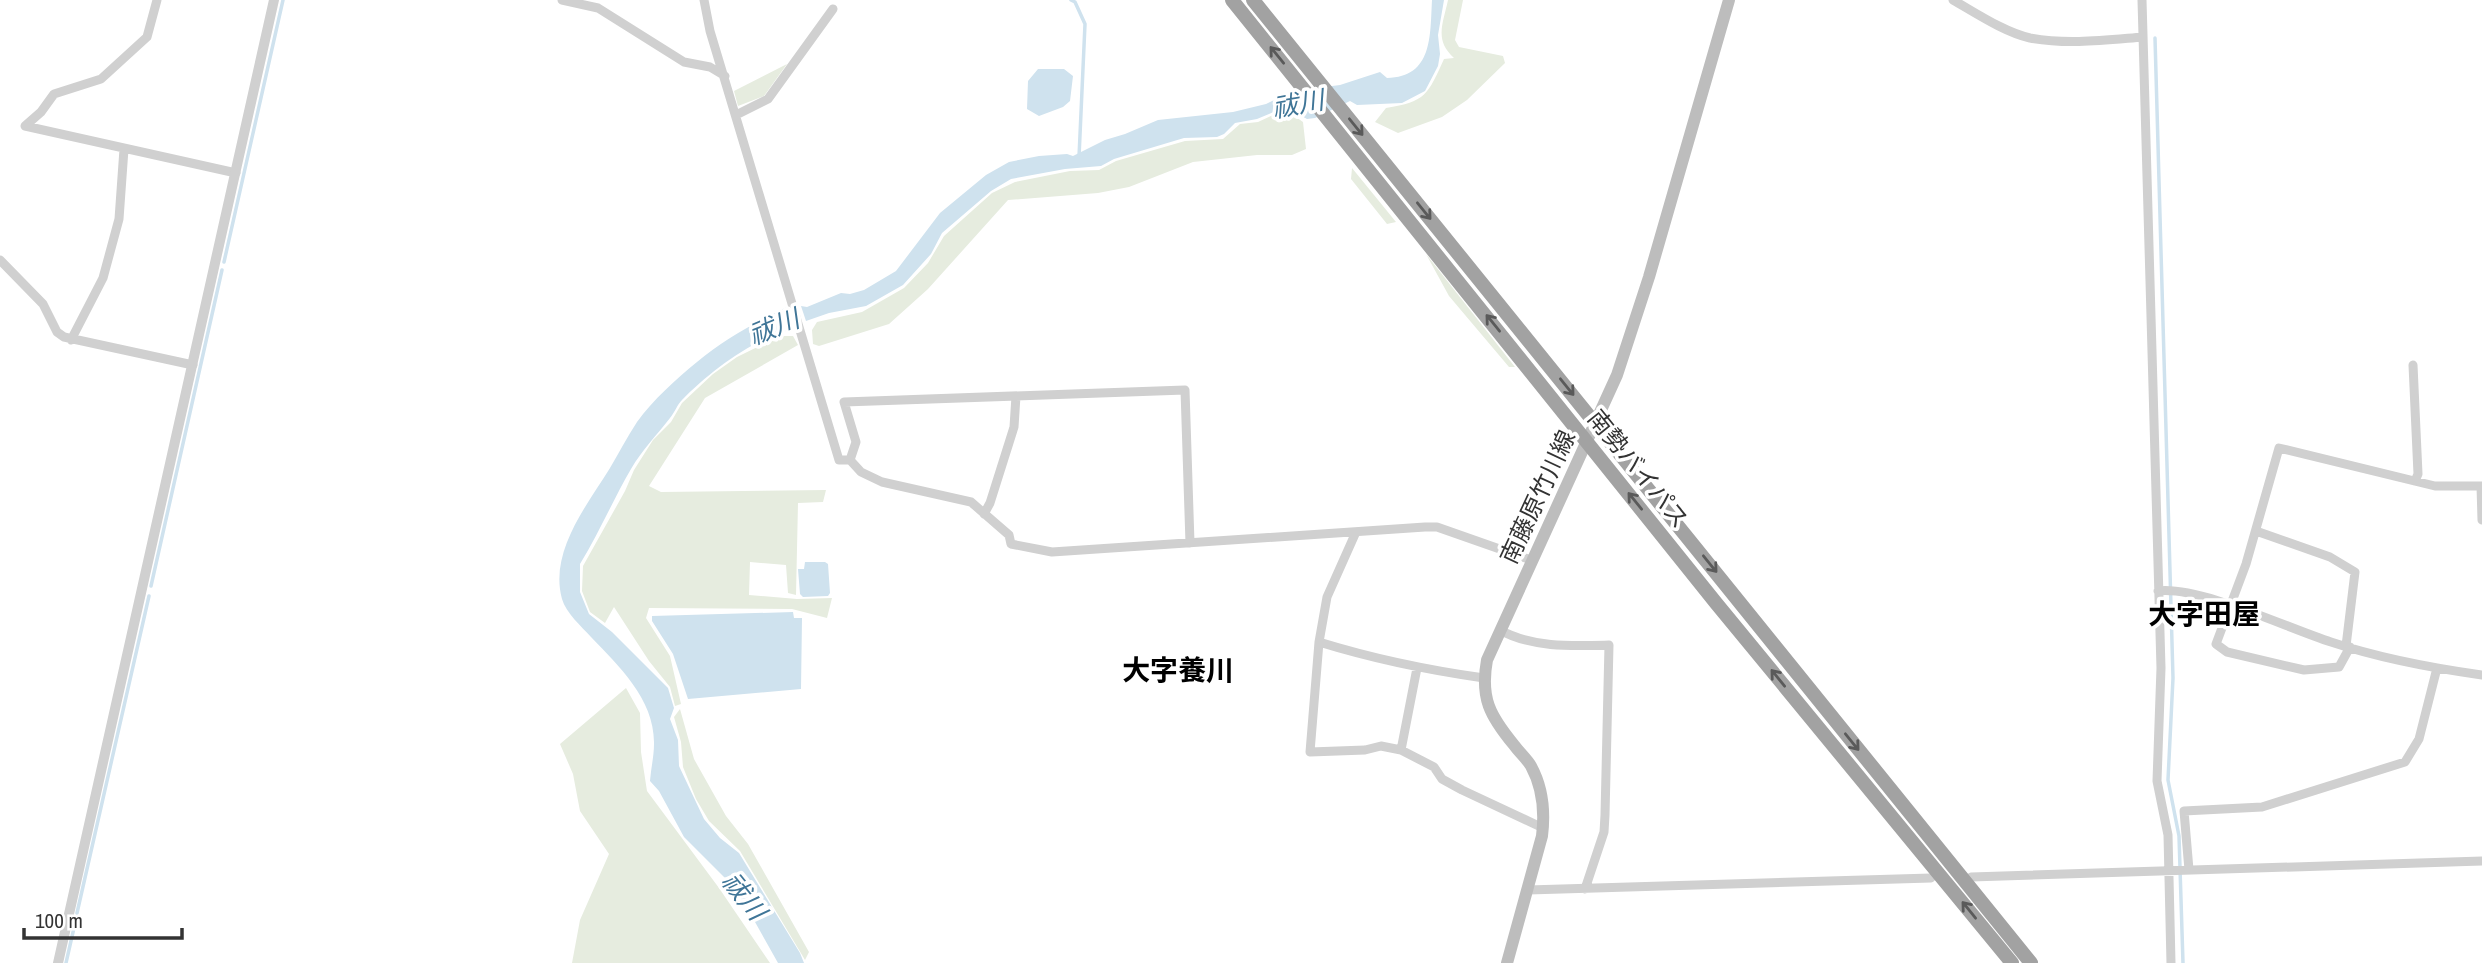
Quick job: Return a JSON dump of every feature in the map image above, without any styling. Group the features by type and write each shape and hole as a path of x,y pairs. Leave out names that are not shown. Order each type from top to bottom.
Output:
{"highway":[{"name":"南勢バイパス","path":"1232,0 1716,603 2012,963"},
{"name":"南勢バイパス","path":"1252,0 2031,963"}],"main road":[{"name":"南藤原竹川線","path":"1507,963 1543,828 1543,803 1530,765 1495,721 1486,701 1484,678 1487,660 1617,376 1729,0"}],"street":[{"path":"157,0 148,37 101,79 54,94 41,112 25,126 236,173"},
{"path":"58,963 274,0"},
{"path":"562,0 598,8 684,62 710,67 725,76"},
{"path":"704,0 710,31 839,460 850,460 861,472 882,482 971,502 1009,534 1011,544 1037,550 1052,552 1437,527 1531,560"},
{"path":"1953,0 2028,37 2073,42 2143,37"},
{"path":"2142,0 2161,590 2157,781 2168,835 2171,871 2171,963"},
{"path":"736,115 768,99 833,9"},
{"path":"71,340 103,278 119,219 124,149"},
{"path":"0,260 43,304 57,332 71,340 193,365"},
{"path":"2413,365 2418,474 2415,481"},
{"path":"850,460 856,442 844,402 1185,390 1190,543"},
{"path":"985,514 1014,428 1016,396"},
{"path":"2256,531 2330,557 2355,572 2348,646 2339,667 2304,670 2227,652 2216,644 2256,531 2279,448 2435,486 2481,486 2482,520"},
{"path":"1356,532 1327,597 1319,642 1310,752 1365,750 1381,746 1401,750 1434,768 1442,779 1462,790 1543,828"},
{"path":"2161,590 2175,589 2348,646 2437,668 2482,675"},
{"path":"1500,630 1512,637 1537,643 1609,645 1604,832 1584,890"},
{"path":"1319,642 1417,668 1484,678"},
{"path":"1401,750 1417,668"},
{"path":"2187,870 2184,811 2262,807 2406,762 2418,739 2437,668"},
{"path":"1971,877 2482,861"},
{"path":"1528,890 1931,878"}],"shaded area":[{"path":"1448,0 1463,0 1455,40 1459,47 1503,56 1505,63 1467,100 1442,117 1398,133 1375,122 1386,108 1418,99 1434,81 1444,59 1454,58 1442,38 1442,24"},
{"path":"787,64 764,96 738,106 734,91"},
{"path":"1282,111 1303,122 1306,149 1292,155 1257,155 1193,162 1129,187 1098,193 1008,200 928,289 889,324 819,346 813,344 812,330 817,322 862,312 904,288 928,263 944,236 992,193 1015,182 1070,171 1099,170 1116,161 1185,141 1223,139 1240,124 1258,122"},
{"path":"1352,168 1396,222 1387,224 1351,179"},
{"path":"1426,254 1515,367 1509,367 1449,296"},
{"path":"780,336 793,336 798,345 705,398 649,486 661,492 826,490 823,502 798,503 796,595 788,593 786,565 750,562 749,595 797,599 832,598 827,618 792,609 649,608 646,618 670,656 681,704 675,706 670,687 649,661 614,607 605,623 590,612 582,591 583,566 634,470 653,440 671,422 682,403 713,374 737,357"},
{"path":"626,688 640,713 641,752 647,791 719,888 770,963 572,963 580,920 609,854 580,811 573,774 560,744"},
{"path":"680,709 694,759 726,816 748,844 809,952 805,960 740,851 709,821 696,799 683,767 681,742 674,717"}],"water":[{"name":"祓川","path":"1432,0 1444,0 1438,35 1438,66 1425,91 1402,103 1357,105 1350,101 1315,118 1307,119 1289,109 1281,109 1257,119 1235,123 1217,137 1184,138 1114,159 1101,166 1065,169 1011,179 991,191 942,233 931,254 903,285 866,306 829,313 806,321 801,306 807,307 841,293 850,294 864,290 896,271 940,213 986,175 1009,162 1039,156 1073,156 1105,140 1158,120 1233,112 1266,104 1293,91 1340,85 1380,72 1387,78 1402,76 1421,62 1426,52 1431,27"},
{"path":"1038,69 1064,69 1073,76 1070,101 1063,107 1039,116 1027,109 1028,81"},
{"name":"祓川","path":"787,307 794,329 749,347 706,378 680,402 640,455 580,564 580,592 589,614 612,632 668,688 674,708 670,719 678,740 679,766 704,819 720,838 739,853 804,963 778,963 746,906 729,882 684,837 659,791 650,781 654,749 653,728 642,698 624,672 570,614 562,599 559,581 565,547 572,530 643,414 707,354 740,332"},
{"path":"805,562 828,564 828,596 803,597 800,594 798,569 804,569"},
{"path":"793,612 794,618 802,618 801,689 688,699 673,654 652,621 652,616"}],"waterway":[{"path":"224,262 283,0"},
{"path":"1071,0 1075,2 1085,24 1079,157"},
{"path":"2155,38 2173,678 2168,780 2179,836 2183,963"},
{"path":"151,586 222,270"},
{"path":"77,913 149,596"},
{"path":"66,963 76,919"}],"district":[{"name":"大字田屋","path":"2204,614"},
{"name":"大字養川","path":"1178,670"}]}
